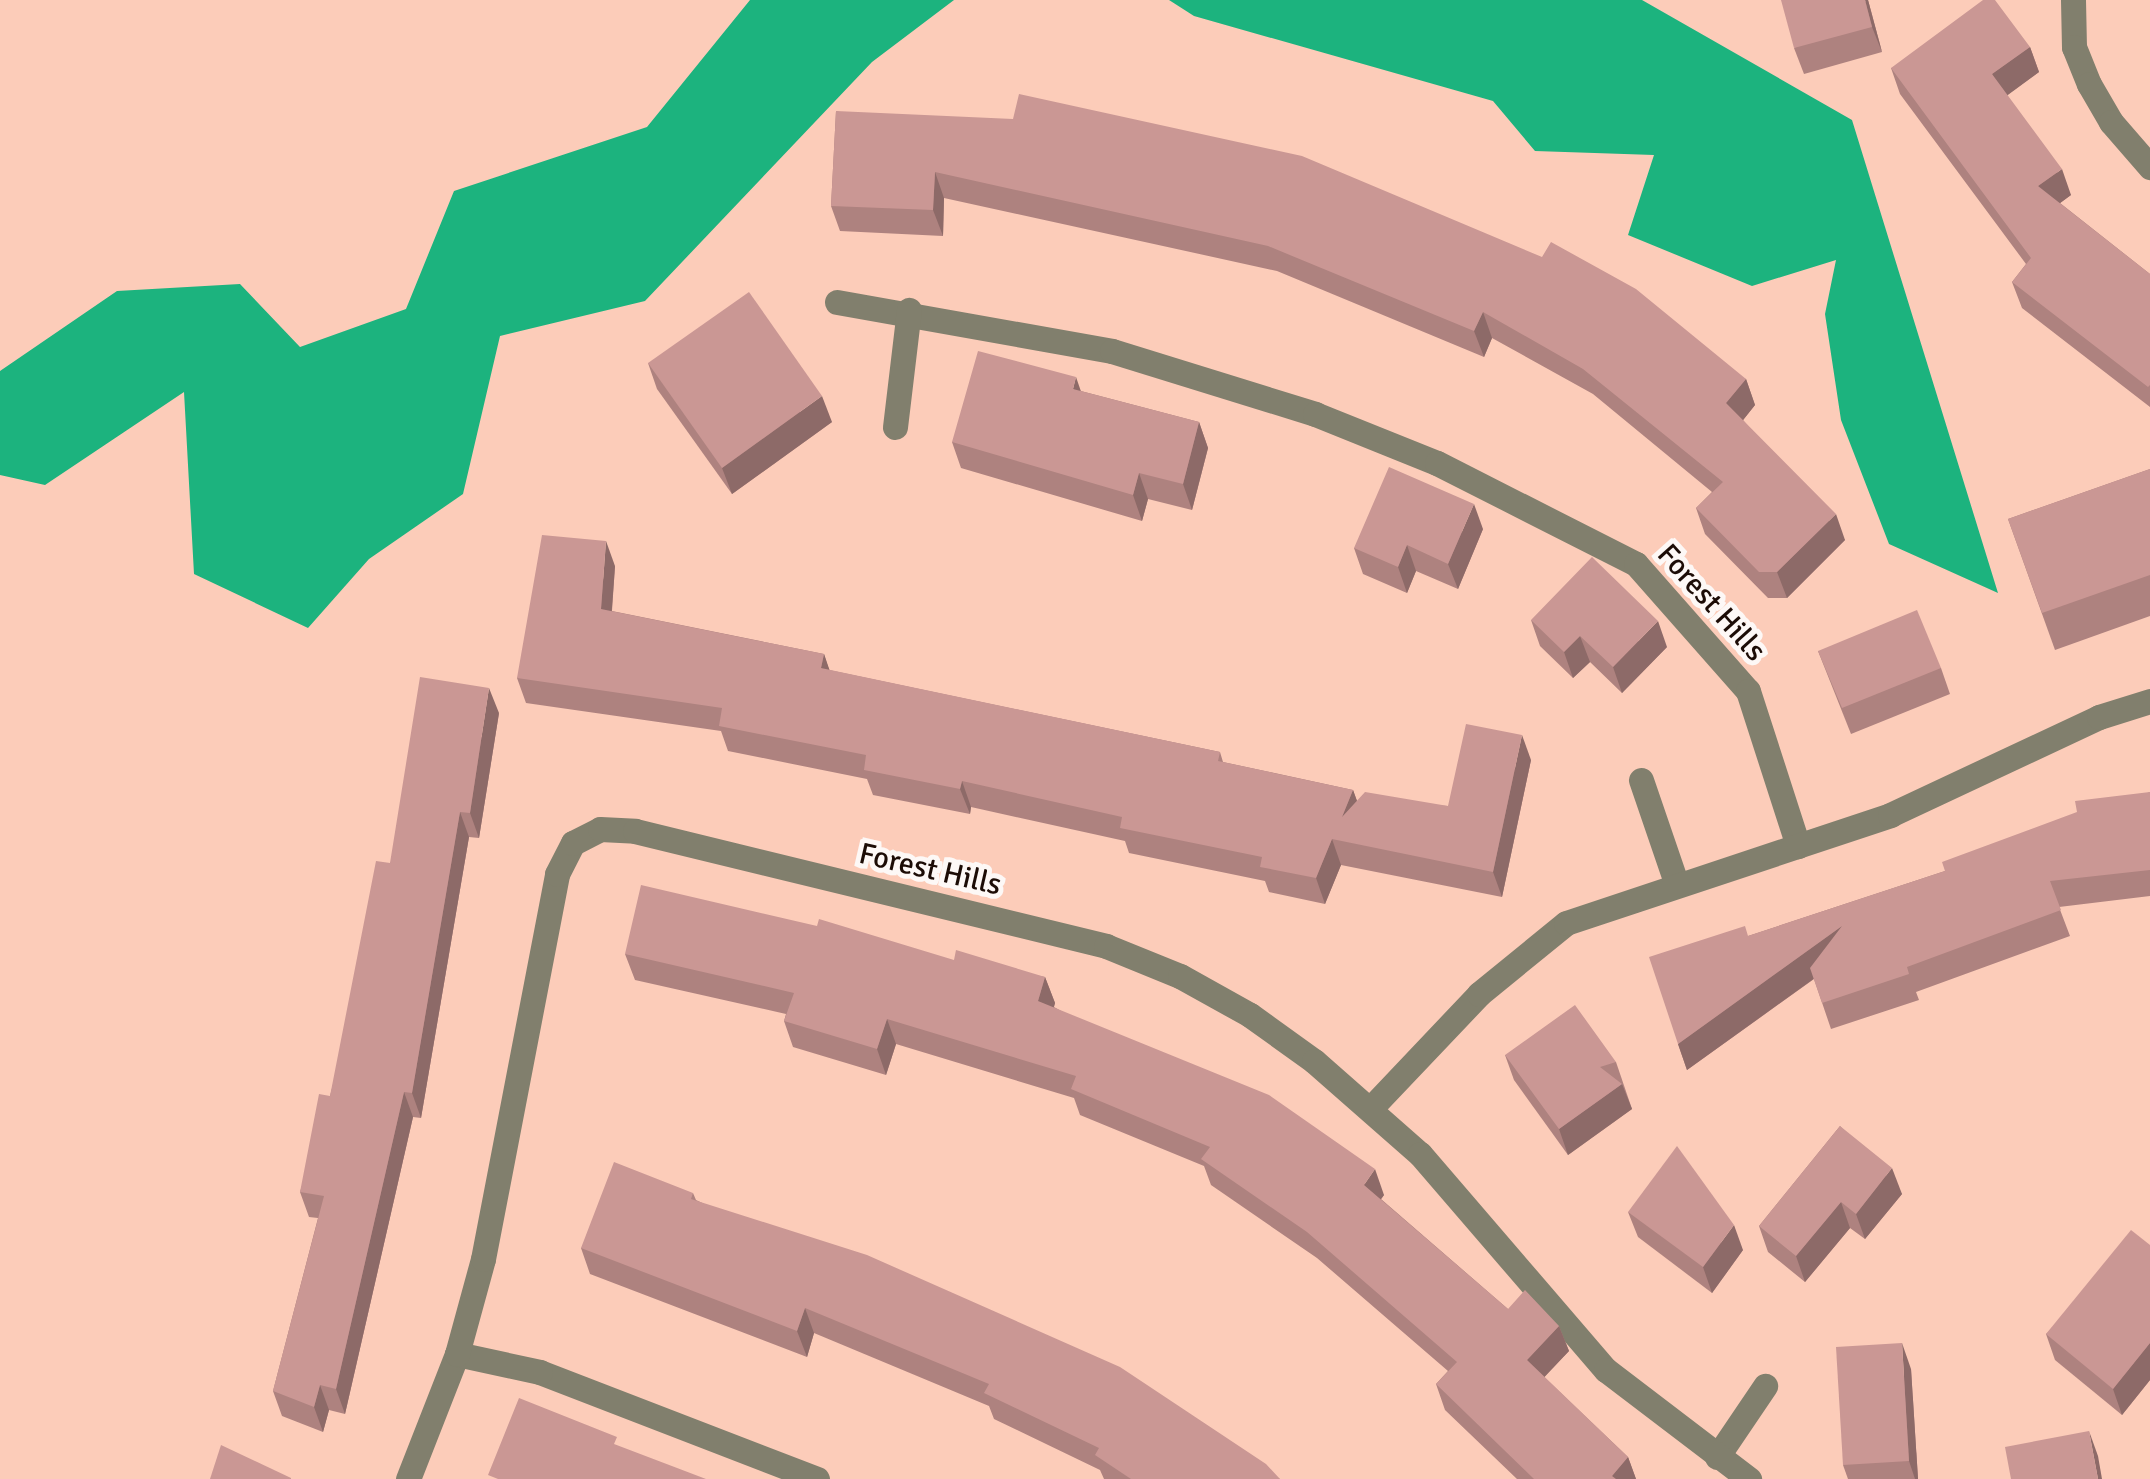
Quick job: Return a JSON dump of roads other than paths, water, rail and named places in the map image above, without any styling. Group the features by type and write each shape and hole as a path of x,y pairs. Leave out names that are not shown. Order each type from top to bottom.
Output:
{"street":[{"path":"2073,0 2074,47 2089,84 2110,122 2150,166"},
{"name":"Forest Hills","path":"836,302 910,310 1112,351 1315,414 1437,463 1636,564 1748,691 1798,846"},
{"path":"895,426 910,310"},
{"path":"1371,1108 1519,957 1566,923 1676,882 1890,815 2099,717 2150,701"},
{"path":"1641,780 1676,882"},
{"name":"Forest Hills","path":"408,1479 458,1354 482,1258 557,874 574,843 600,829 636,831 1106,946 1180,976 1250,1016 1371,1108 1473,1210 1606,1370 1749,1479"},
{"path":"458,1354 540,1372 817,1479"},
{"path":"1717,1457 1765,1386"}]}
